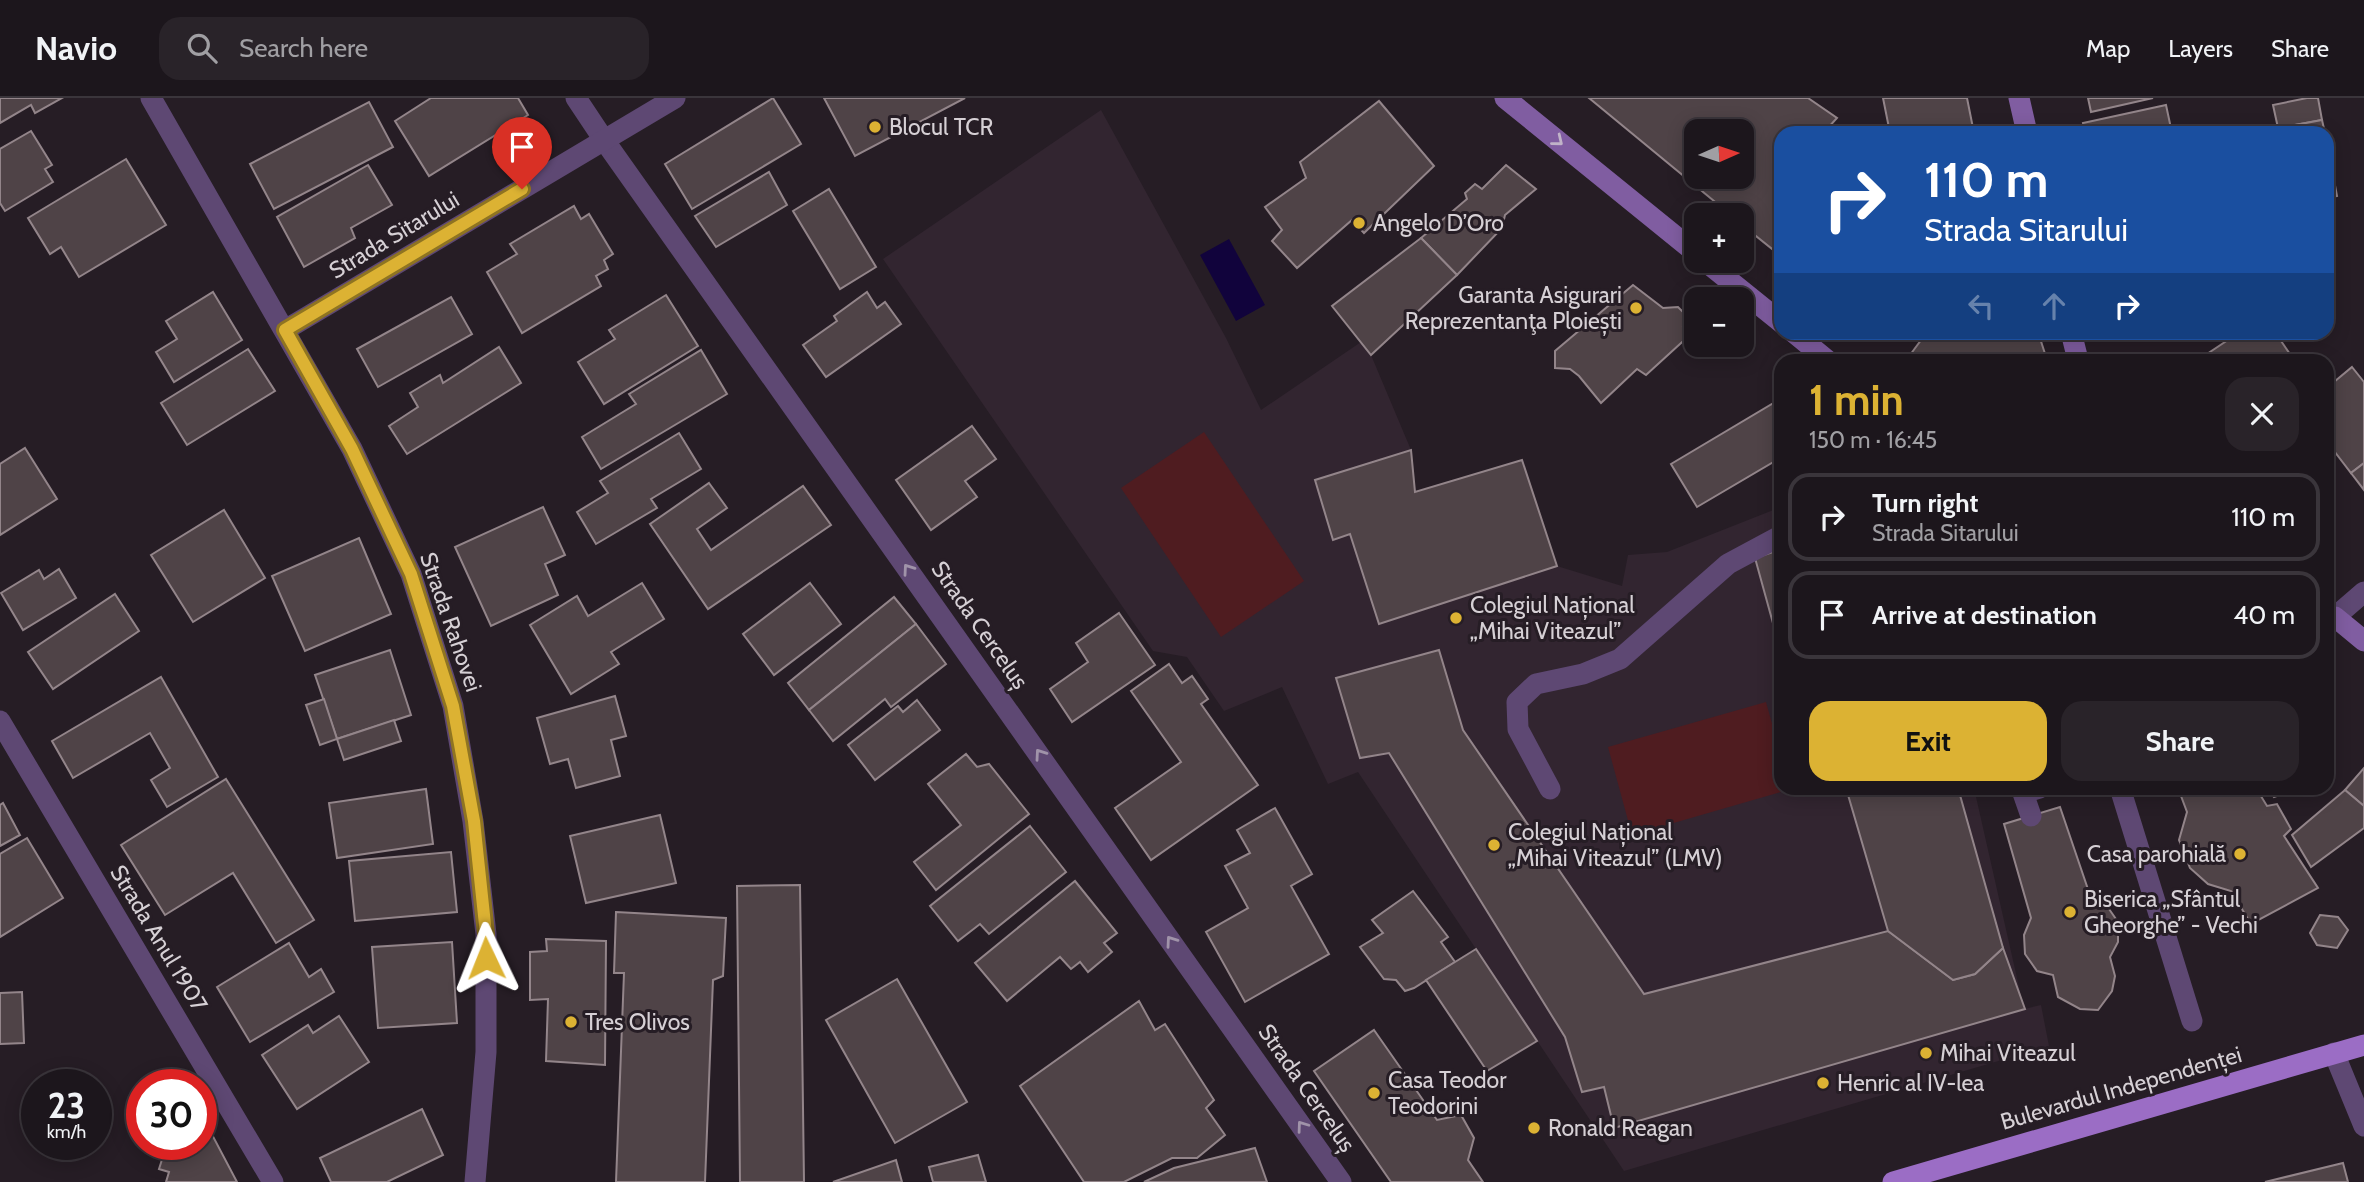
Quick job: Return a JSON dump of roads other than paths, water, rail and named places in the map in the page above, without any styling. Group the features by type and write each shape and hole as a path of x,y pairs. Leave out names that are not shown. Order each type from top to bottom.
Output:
{"main road":[{"name":"Bulevardul Independenței","path":"1893,1182 2364,1045"}],"street":[{"name":"Strada Rahovei","path":"151,98 352,449 411,574 453,706 474,821 486,934 486,1052 475,1182"},
{"name":"Strada Cerceluș","path":"576,98 1341,1182"},
{"name":"Strada Sitarului","path":"285,330 675,98"},
{"path":"1505,98 1684,244"},
{"path":"2019,98 2025,126"},
{"path":"1720,273 1774,317"},
{"path":"1803,340 1820,354"},
{"path":"1550,789 1518,729 1517,702 1536,684 1583,674 1620,659 1728,564 1774,539"},
{"path":"2334,612 2364,593"},
{"path":"2334,618 2364,641"},
{"name":"Strada Anul 1907","path":"0,722 273,1182"},
{"path":"2024,795 2031,816"},
{"path":"2122,795 2192,1021"},
{"path":"2334,1053 2364,1126"}],"place":[{"name":"Blocul TCR","path":"875,127"},
{"name":"Angelo D’Oro","path":"1359,223"},
{"name":"Garanta Asigurari Reprezentanţa Ploiești","path":"1636,308"},
{"name":"Colegiul Național „Mihai Viteazul”","path":"1456,618"},
{"name":"Colegiul Național „Mihai Viteazul” (LMV)","path":"1494,845"},
{"name":"Casa parohială","path":"2240,854"},
{"name":"Biserica „Sfântul Gheorghe” - Vechi","path":"2070,912"},
{"name":"Tres Olivos","path":"571,1022"},
{"name":"Mihai Viteazul","path":"1926,1053"},
{"name":"Henric al IV-lea","path":"1823,1083"},
{"name":"Casa Teodor Teodorini","path":"1374,1093"},
{"name":"Ronald Reagan","path":"1534,1128"}]}
